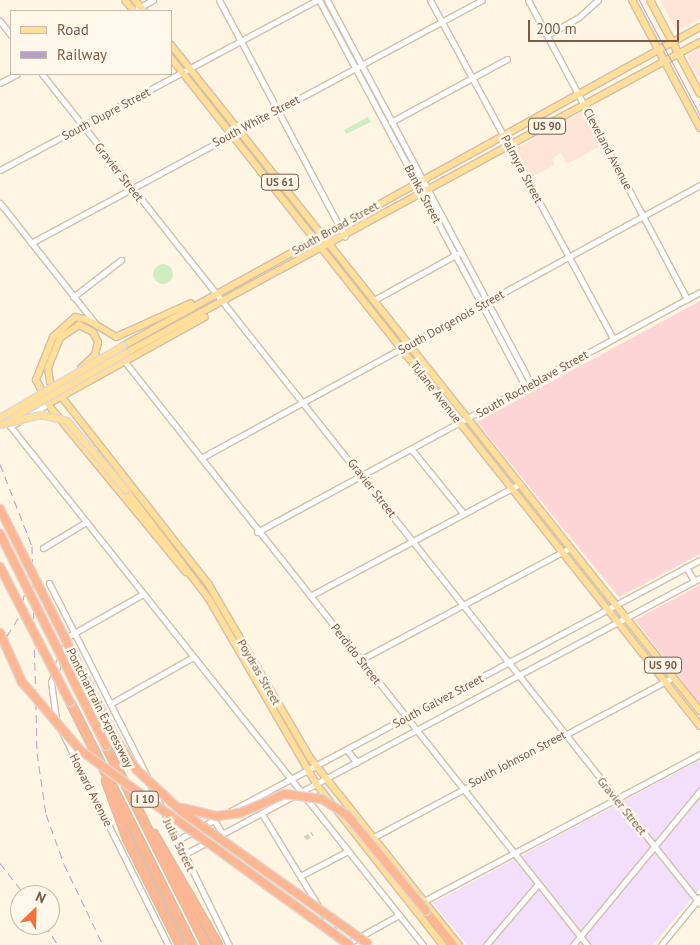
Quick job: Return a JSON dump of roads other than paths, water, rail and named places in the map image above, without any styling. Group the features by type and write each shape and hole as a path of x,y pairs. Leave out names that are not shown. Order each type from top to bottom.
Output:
{"highway":[{"name":"I 10","path":"0,509 116,740 137,770 171,803 371,945"},
{"name":"Pontchartrain Expressway","path":"0,534 170,878 206,945"},
{"name":"Pontchartrain Expressway","path":"0,567 192,945"},
{"name":"I 10","path":"0,633 22,682 80,750 344,945"},
{"path":"95,751 128,841 180,945"},
{"path":"171,803 218,816 240,813 285,794 322,799 347,815 453,945"},
{"path":"141,816 173,862 218,945"},
{"path":"326,930 349,945"}],"main road":[{"path":"125,0 133,10"},
{"path":"136,0 143,9"},
{"path":"632,0 700,128"},
{"path":"650,0 700,94"},
{"name":"US 90","path":"672,42 700,27"},
{"name":"South Broad Street","path":"0,418 76,372 321,234 672,42"},
{"name":"US 90","path":"665,61 700,42"},
{"name":"Tulane Avenue","path":"172,46 700,711"},
{"name":"Tulane Avenue","path":"172,59 700,726"},
{"name":"South Broad Street","path":"0,424 126,353 224,304 665,61"},
{"path":"602,80 609,92"},
{"path":"535,117 542,129"},
{"path":"475,150 481,162"},
{"path":"372,207 378,219"},
{"path":"284,256 292,266"},
{"path":"245,277 252,288"},
{"path":"210,600 48,404 37,388 37,375 58,330 75,317 95,324 111,337 125,336 216,293"},
{"path":"48,404 125,362 224,304"},
{"name":"Poydras Street","path":"76,372 95,355 98,342 89,329 74,326 62,334 48,368 48,378 209,585 326,780 374,837 459,945"},
{"path":"0,424 41,415 67,421 126,490 210,600"},
{"name":"Poydras Street","path":"210,600 317,785 443,945"}],"street":[{"path":"143,9 153,0"},
{"path":"219,0 345,237"},
{"name":"South Dupre Street","path":"0,170 318,0"},
{"name":"Banks Street","path":"318,0 386,124 420,180"},
{"name":"Banks Street","path":"328,0 392,121 456,255 526,388"},
{"name":"Palmyra Street","path":"430,0 613,339"},
{"name":"South White Street","path":"31,243 482,0"},
{"name":"Cleveland Avenue","path":"528,0 687,299"},
{"path":"547,35 578,18 598,0"},
{"path":"0,20 10,34"},
{"path":"386,124 507,59"},
{"path":"0,83 14,75"},
{"name":"Gravier Street","path":"43,75 413,540 616,799 699,901"},
{"name":"South Dorgenois Street","path":"201,458 700,185"},
{"name":"Banks Street","path":"426,192 462,251 531,384"},
{"path":"0,203 95,324"},
{"path":"374,300 462,251"},
{"path":"73,297 120,260"},
{"name":"South Rocheblave Street","path":"258,532 700,292"},
{"path":"75,317 80,305"},
{"name":"Perdido Street","path":"125,362 587,945"},
{"path":"48,404 10,426 192,657 293,779 423,945"},
{"path":"412,450 463,513"},
{"path":"310,596 520,484"},
{"path":"43,548 86,522"},
{"path":"360,660 570,548"},
{"name":"South Galvez Street","path":"176,840 509,664 700,560"},
{"path":"686,567 694,582"},
{"name":"South Galvez Street","path":"183,855 418,731 700,578"},
{"name":"Julia Street","path":"48,583 110,704 183,855 230,945"},
{"path":"73,631 143,594"},
{"name":"Howard Avenue","path":"73,631 51,682 54,714 168,945"},
{"path":"110,704 192,657"},
{"name":"South Johnson Street","path":"362,843 664,680 673,677"},
{"path":"347,750 357,763"},
{"path":"424,901 700,754"},
{"path":"573,945 700,791"},
{"path":"244,805 251,820"},
{"path":"262,814 344,945 399,915"},
{"path":"214,820 223,835"},
{"path":"300,876 348,851"},
{"path":"486,945 538,884"},
{"path":"661,945 699,901"}],"tunnel":[{"path":"305,838 313,833"}],"tram line":[{"path":"639,0 700,115"}],"railway":[{"path":"0,464 32,546 37,753 46,814 64,864 103,945"},
{"path":"0,647 20,615 29,572"},
{"path":"0,863 17,885"},
{"path":"52,935 58,945"}]}
